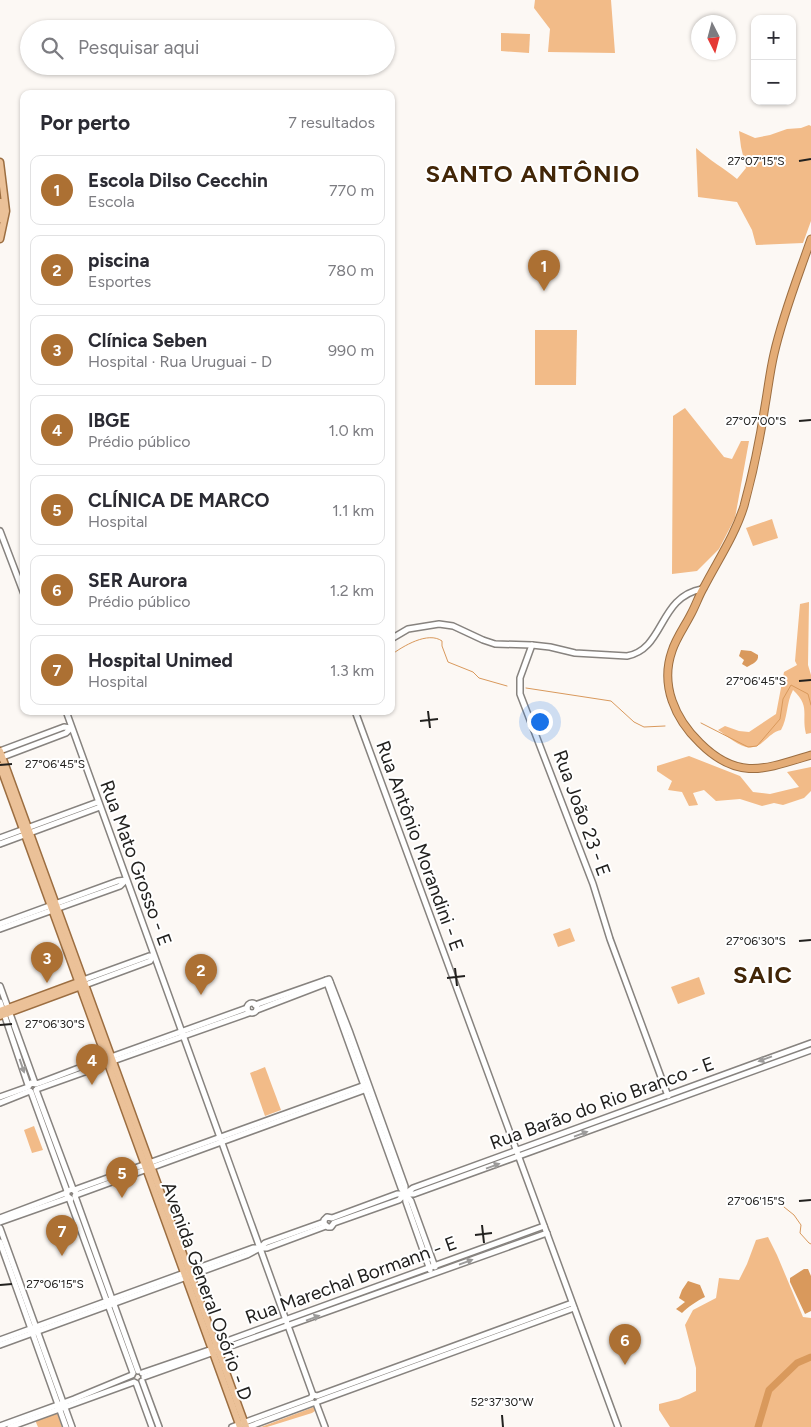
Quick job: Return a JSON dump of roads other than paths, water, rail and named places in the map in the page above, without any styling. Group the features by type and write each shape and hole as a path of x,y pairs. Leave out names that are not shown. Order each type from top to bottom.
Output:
{"highway":[{"path":"811,239 782,321 748,490 740,517 676,641 669,665 668,677 671,698 680,720 702,746 728,764 757,769 778,766 811,756"}],"main road":[{"path":"0,164 6,211 0,239"},
{"path":"0,191 2,203 0,219"},
{"path":"0,754 12,792"},
{"path":"0,766 12,792"},
{"name":"Avenida General Osório - D","path":"12,792 242,1426"},
{"path":"4,1012 82,983"}],"street":[{"path":"0,531 20,584"},
{"path":"395,635 418,626 445,624 495,644 532,645 575,653 620,656 635,654 647,646 676,601 702,588"},
{"name":"Rua João 23 - E","path":"532,645 520,678 520,694 593,884 629,992 670,1102"},
{"name":"Rua Mato Grosso - E","path":"67,715 153,956 325,1427"},
{"name":"Rua Antônio Morandini - E","path":"356,715 618,1427"},
{"path":"0,754 37,741 64,727 72,728"},
{"path":"0,838 26,831 99,805"},
{"path":"0,844 26,831"},
{"path":"0,924 14,921 92,893 120,886 126,880"},
{"path":"0,929 14,921"},
{"path":"82,983 153,956"},
{"path":"248,1010 250,1004 256,1007 328,981 394,1163 406,1186 406,1202 435,1274"},
{"path":"0,986 4,1012"},
{"path":"0,1002 138,1377 159,1427"},
{"path":"0,1102 32,1088 248,1010 254,1013 256,1007"},
{"name":"Rua Barão do Rio Branco - E","path":"465,1172 516,1150 811,1043"},
{"name":"Rua Barão do Rio Branco - E","path":"333,1220 397,1194 405,1194 412,1188 519,1157 811,1050"},
{"path":"0,1218 367,1087"},
{"path":"0,1097 32,1088"},
{"path":"623,1111 625,1118"},
{"path":"552,1137 554,1144"},
{"path":"0,1222 71,1194"},
{"path":"0,1345 253,1248 260,1248 265,1243 296,1235 325,1224 331,1227 333,1220 327,1217 325,1224"},
{"name":"Rua Marechal Bormann - E","path":"10,1427 74,1401 215,1350 250,1333 544,1226"},
{"path":"0,1228 33,1331"},
{"name":"Rua Marechal Bormann - E","path":"215,1350 252,1340 547,1233"},
{"path":"0,1242 61,1406 66,1427"},
{"path":"482,1249 484,1256"},
{"path":"242,1426 573,1305"},
{"path":"0,1340 33,1331"},
{"path":"250,1333 252,1340"},
{"path":"138,1377 152,1427"},
{"path":"61,1406 72,1427"},
{"name":"Rua Marechal Bormann - E","path":"0,1426 61,1406"}],"waterway":[{"path":"395,652 416,641 436,638 442,641 448,662 473,672 479,678 507,686"},
{"path":"701,723 748,747 757,746 780,719 783,699 791,685 808,694 811,705"},
{"path":"526,688 611,701 634,722 644,727 665,726"},
{"path":"784,1207 794,1215 801,1225 800,1233 811,1244"},
{"path":"758,1427 769,1390 797,1363 811,1357"}],"place":[{"name":"Escola Dilso Cecchin","path":"544,291"},
{"name":"Clínica Seben","path":"47,983"},
{"name":"piscina","path":"201,995"},
{"name":"IBGE","path":"92,1085"},
{"name":"CLÍNICA DE MARCO","path":"122,1198"},
{"name":"Hospital Unimed","path":"62,1256"},
{"name":"SER Aurora","path":"625,1365"}],"district":[{"name":"SANTO ANTÔNIO","path":"533,173"},
{"name":"SAIC","path":"763,974"}]}
